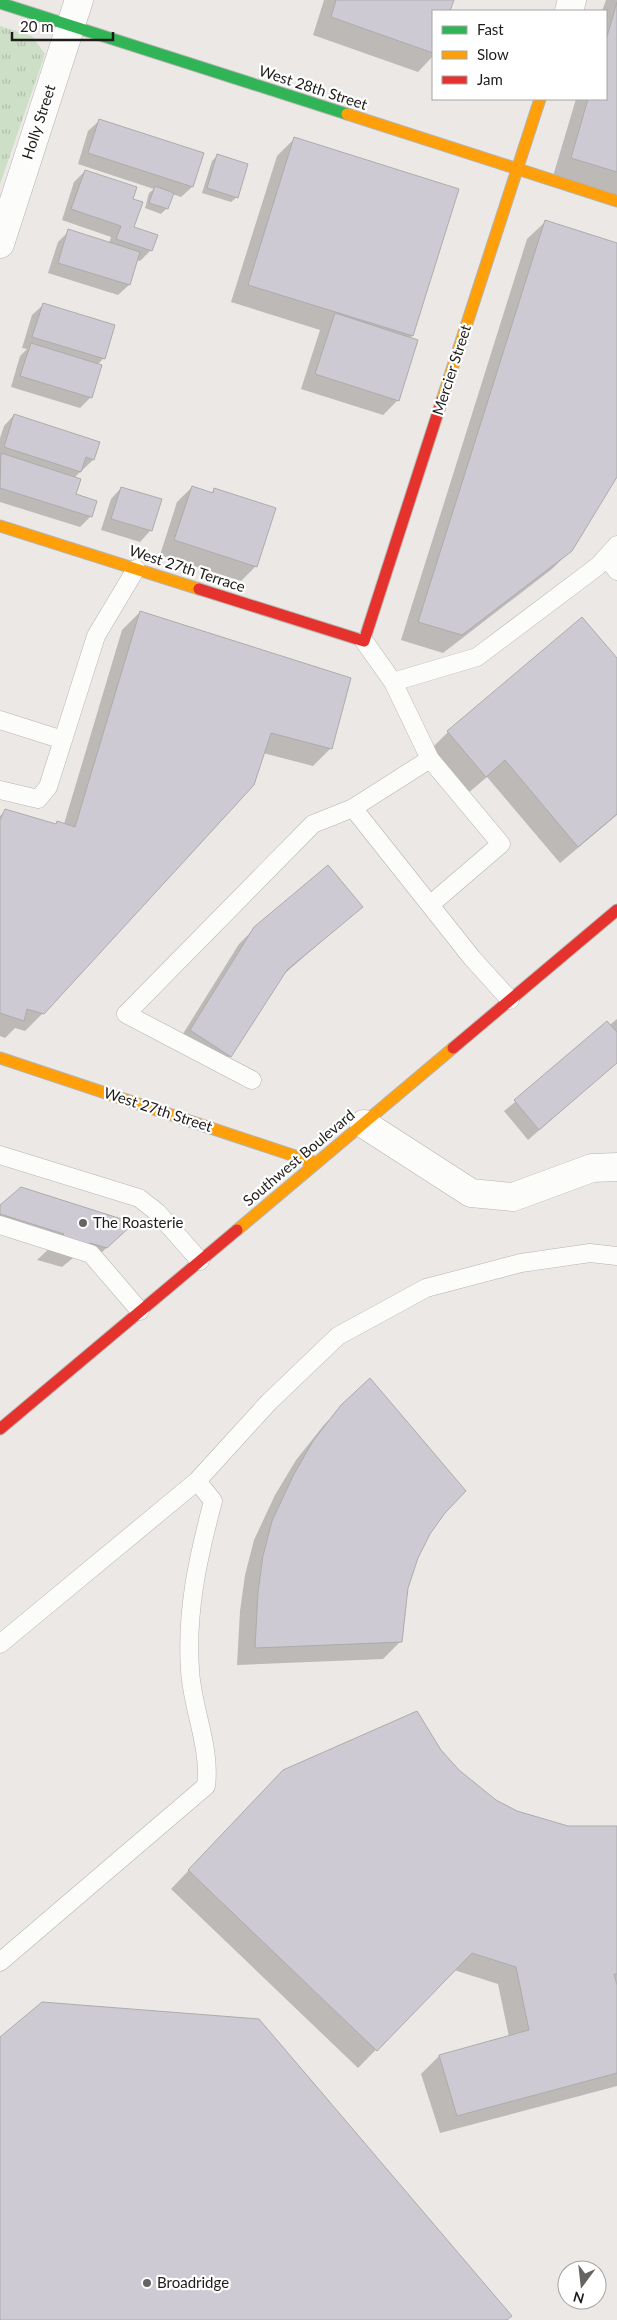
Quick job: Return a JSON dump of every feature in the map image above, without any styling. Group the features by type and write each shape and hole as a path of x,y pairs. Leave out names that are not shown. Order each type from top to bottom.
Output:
{"street":[{"name":"Holly Street","path":"0,244 79,0"},
{"name":"West 28th Street","path":"0,3 617,201"},
{"name":"Mercier Street","path":"364,641 540,100"},
{"name":"West 27th Terrace","path":"0,526 364,641"},
{"name":"Southwest Boulevard","path":"0,1429 617,910"},
{"name":"West 27th Street","path":"0,1058 316,1163"},
{"path":"364,1124 472,1193 513,1198 592,1168 617,1167"}],"lane":[{"path":"393,682 476,657 598,566 613,558"},
{"path":"0,790 38,798 48,787 96,636 136,569"},
{"path":"364,641 393,682 430,759 501,844 431,904"},
{"path":"0,720 63,740"},
{"path":"252,1080 126,1014 313,824 353,808 430,759"},
{"path":"353,808 472,958 510,1000"},
{"path":"0,1155 139,1198 157,1212 200,1261"},
{"path":"0,1225 91,1254 140,1311"},
{"path":"0,1644 197,1481 269,1402 338,1336 426,1288 520,1263 590,1253 617,1256"},
{"path":"0,1962 206,1786 209,1765 190,1672 189,1613 198,1559 213,1501 197,1481"}],"green space":[{"path":"0,26 32,36 45,54 0,184"}],"building":[{"path":"336,0 454,0 450,10 432,10 432,53 331,17"},
{"path":"617,2 617,172 571,158 588,100 607,100 607,37"},
{"path":"99,119 204,153 193,187 88,153"},
{"path":"294,137 459,189 413,336 248,285"},
{"path":"217,154 248,164 238,198 207,188"},
{"path":"85,170 137,187 133,199 143,202 134,227 158,235 152,251 116,239 121,226 71,209"},
{"path":"155,186 174,193 168,209 149,203"},
{"path":"545,220 617,243 617,477 572,551 462,635 418,622"},
{"path":"68,229 140,252 130,285 58,263"},
{"path":"43,303 115,325 105,359 32,337"},
{"path":"335,313 418,340 399,401 315,374"},
{"path":"31,343 102,365 92,398 20,376"},
{"path":"14,414 100,442 94,460 86,457 81,472 4,447"},
{"path":"1,453 81,479 76,494 97,501 92,517 0,488"},
{"path":"192,486 213,493 214,488 276,508 257,567 174,540"},
{"path":"121,487 162,499 152,531 111,519"},
{"path":"140,611 351,678 332,749 271,733 254,785 44,1014 27,1009 24,1021 0,1013 0,820 5,809 56,824 57,821 75,827"},
{"path":"582,617 617,658 617,814 578,847 505,760 486,777 447,731"},
{"path":"328,865 363,907 287,970 231,1057 190,1030 254,927"},
{"path":"607,1021 617,1032 617,1063 539,1130 514,1100"},
{"path":"21,1187 134,1223 107,1248 90,1243 73,1257 46,1249 64,1234 0,1214 0,1205"},
{"path":"370,1378 466,1491 445,1513 430,1534 418,1558 408,1588 402,1642 255,1648 258,1592 263,1556 272,1521 293,1476 313,1441 341,1405"},
{"path":"417,1711 441,1750 459,1770 496,1800 517,1811 568,1826 617,1826 617,1974 614,1974 617,1985 617,2073 457,2116 439,2055 529,2030 516,1967 472,1953 377,2051 188,1870 283,1770"},
{"path":"42,2002 259,2019 512,2316 507,2320 0,2320 0,2037"}],"traffic: fast":[{"path":"0,3 347,114"}],"traffic: slow":[{"path":"442,400 540,100"},
{"path":"347,114 617,201"},
{"path":"0,526 199,589"},
{"path":"237,1230 453,1048"},
{"path":"0,1058 316,1163"}],"traffic: jam":[{"path":"199,589 364,641 442,400"},
{"path":"453,1048 617,910"},
{"path":"0,1429 237,1230"}],"place":[{"name":"The Roasterie","path":"83,1223"},
{"name":"Broadridge","path":"147,2283"}]}
